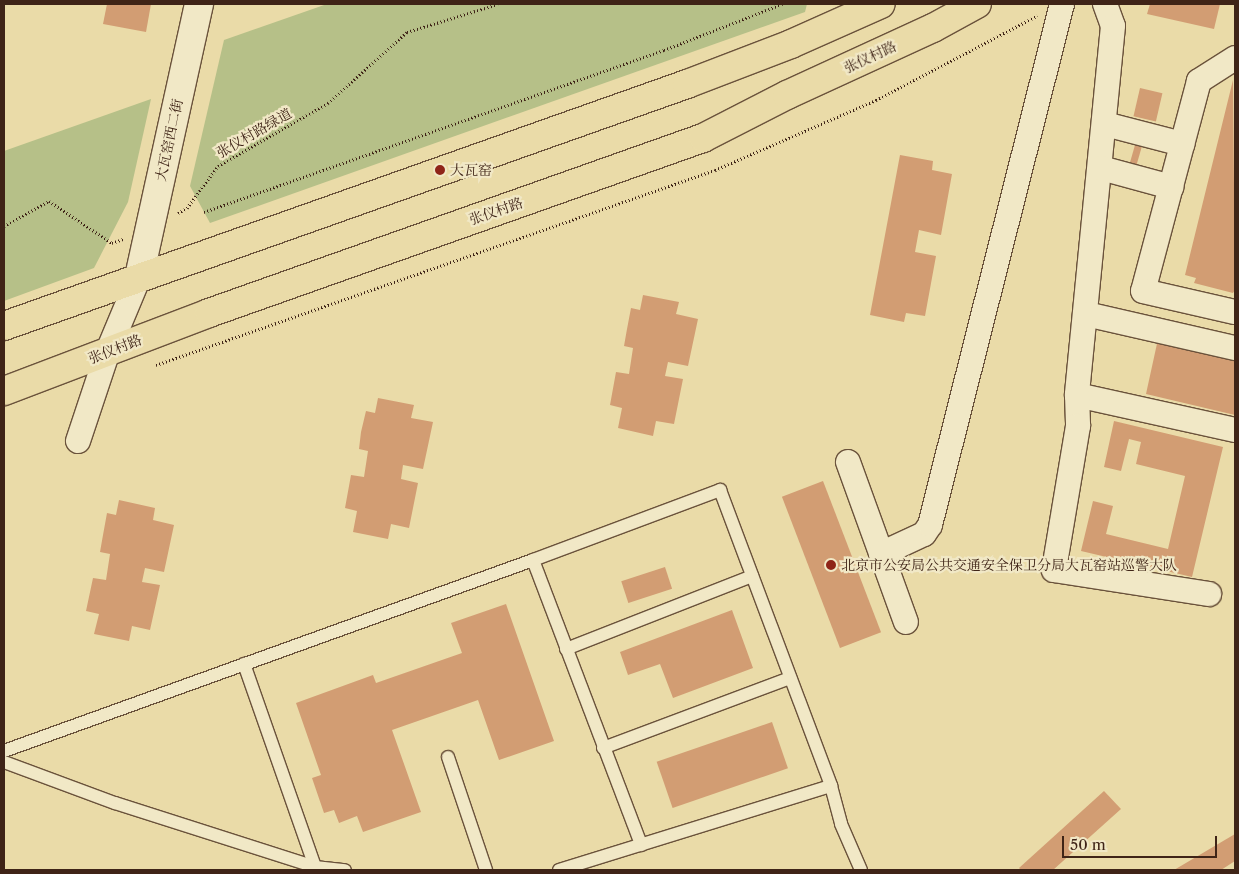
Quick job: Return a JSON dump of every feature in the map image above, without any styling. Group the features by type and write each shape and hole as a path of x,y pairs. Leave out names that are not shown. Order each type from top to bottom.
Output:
{"main road":[{"path":"4,326 686,84 791,44 881,4"},
{"name":"张仪村路","path":"4,391 108,351 703,138 787,95 933,28 977,4"}],"street":[{"name":"大瓦窑西二街","path":"139,277 199,4"},
{"path":"1105,4 1113,26 1101,168 1077,395 1078,426 1054,570 1209,594"},
{"path":"881,554 924,534 930,525 1053,8"},
{"path":"1235,58 1199,81 1143,291 1235,312"},
{"path":"1105,124 1182,144"},
{"path":"1101,168 1171,187"},
{"path":"78,441 108,351 139,277"},
{"path":"1086,314 1235,348"},
{"path":"1077,395 1235,430"},
{"path":"848,462 906,622"}],"lane":[{"path":"4,751 533,560 720,490 831,786 841,824 861,870"},
{"path":"533,560 641,845"},
{"path":"566,649 752,576"},
{"path":"244,664 315,867"},
{"path":"603,748 790,678"},
{"path":"448,756 486,870"},
{"path":"4,762 115,803 315,867 345,870"},
{"path":"558,870 831,786"}],"path":[{"name":"张仪村路绿道","path":"4,226 50,201 112,243 150,228 187,208 218,166 328,102 407,32 498,4"},
{"path":"204,212 570,84 782,4"},
{"path":"156,365 715,170 876,100 958,60 1053,8"}],"green space":[{"path":"327,4 807,4 805,12 210,223 190,186 224,40"},
{"path":"151,99 128,202 94,268 4,301 4,151"}],"building":[{"path":"107,4 151,4 146,32 103,24"},
{"path":"1150,4 1220,4 1214,29 1147,14"},
{"path":"1233,80 1235,290 1233,293 1194,283 1196,278 1185,275"},
{"path":"1140,88 1162,93 1156,121 1133,116"},
{"path":"1135,145 1142,147 1136,167 1129,165"},
{"path":"900,155 933,161 932,170 952,174 941,235 919,230 915,252 936,256 925,316 906,313 904,322 870,315"},
{"path":"643,295 679,302 676,314 698,319 688,366 668,362 665,376 683,379 674,424 656,421 653,436 618,428 622,408 610,405 616,372 629,374 633,348 624,346 627,329 631,308 640,310"},
{"path":"1158,339 1235,357 1235,415 1146,394"},
{"path":"378,398 414,405 411,418 433,422 423,469 403,465 401,479 418,483 409,528 391,524 388,539 353,532 357,511 345,508 351,475 364,477 368,451 359,449 361,432 366,411 375,413"},
{"path":"1114,421 1223,447 1192,577 1081,551 1093,501 1113,506 1106,534 1168,549 1185,476 1136,464 1141,442 1129,439 1121,471 1104,467"},
{"name":"北京市公安局公共交通安全保卫分局大瓦窑站巡警大队","path":"823,481 881,632 840,648 782,497"},
{"path":"119,500 155,508 153,520 174,525 164,572 145,568 142,582 160,585 150,630 132,626 129,641 94,634 99,614 86,611 93,578 106,580 110,554 100,552 107,513 116,515"},
{"path":"665,567 672,589 628,603 621,581"},
{"path":"506,604 554,741 499,760 478,700 392,730 421,812 363,832 357,816 339,823 334,810 324,813 312,778 321,775 296,703 373,675 376,683 462,653 451,623"},
{"path":"732,610 753,668 673,698 660,664 628,675 620,652"},
{"path":"772,722 788,768 673,808 657,762"},
{"path":"1104,791 1121,809 1053,870 1021,870 1019,868"},
{"path":"1235,834 1235,861 1221,870 1174,870"}],"place":[{"name":"大瓦窑","path":"440,170"},
{"name":"北京市公安局公共交通安全保卫分局大瓦窑站巡警大队","path":"831,565"}]}
